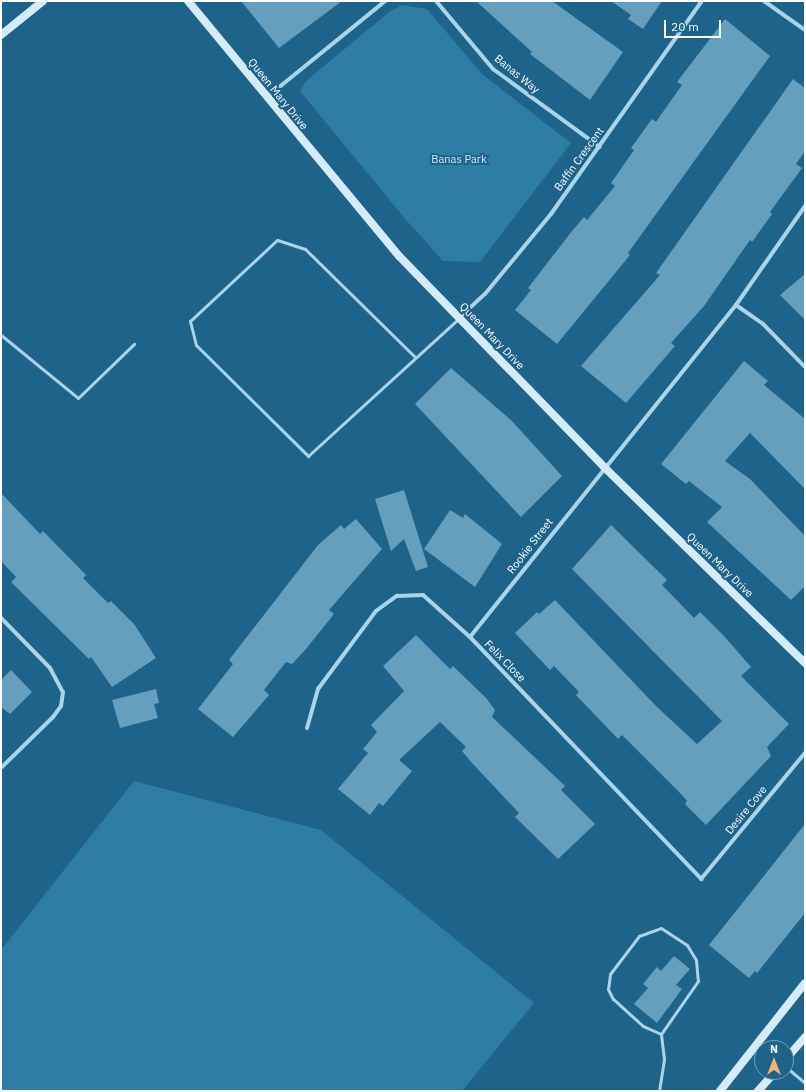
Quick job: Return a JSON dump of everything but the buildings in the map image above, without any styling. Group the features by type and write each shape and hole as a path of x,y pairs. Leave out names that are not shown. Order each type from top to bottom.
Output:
{"street":[{"path":"1,35 43,1"},
{"name":"Queen Mary Drive","path":"188,1 399,256 604,467 805,663"},
{"path":"267,97 385,1"},
{"name":"Banas Way","path":"436,1 493,69 600,147"},
{"name":"Baffin Crescent","path":"459,318 485,294 551,214 600,147 702,1"},
{"path":"764,1 805,30"},
{"path":"604,467 736,305 805,206"},
{"path":"736,305 763,324 805,367"},
{"name":"Rookie Street","path":"470,637 604,467"},
{"name":"Felix Close","path":"307,728 318,689 376,611 396,596 423,595 470,637 702,879"},
{"path":"1,618 50,668 63,692 61,706 53,717 1,768"},
{"name":"Desire Cove","path":"702,879 805,753"},
{"path":"720,1091 805,983"},
{"path":"794,1050 805,1037"},
{"path":"758,1091 768,1080"}],"lane":[{"path":"414,356 305,249 277,240 190,321 196,345 308,456 414,356 459,318"},
{"path":"1,335 78,398 134,344"},
{"path":"659,1091 664,1059 661,1034 698,981 696,960 688,945 660,928 639,936 610,974 608,989 613,999 643,1026 661,1034"},
{"path":"794,1074 805,1083"}],"green space":[{"name":"Banas Park","path":"402,5 427,9 482,74 571,143 480,262 443,261 406,220 300,91 306,81 389,12"},
{"path":"134,781 321,830 534,1003 462,1091 1,1091 1,950"}]}
